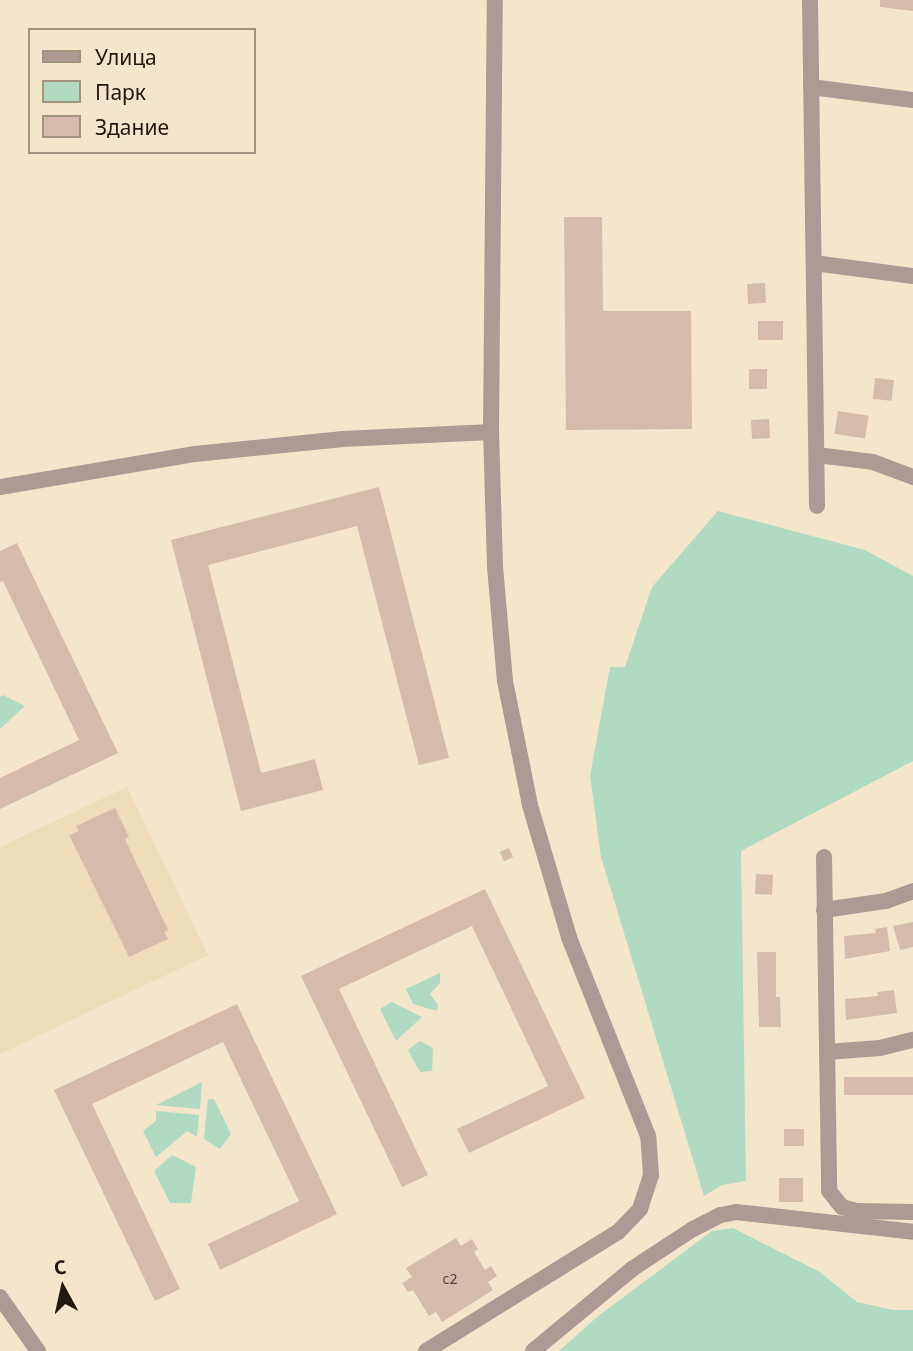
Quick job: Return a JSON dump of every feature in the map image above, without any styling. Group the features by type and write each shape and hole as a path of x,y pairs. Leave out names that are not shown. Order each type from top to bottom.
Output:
{"street":[{"path":"426,1351 618,1233 640,1209 652,1175 648,1136 569,937 530,805 505,681 495,566 491,432 495,0"},
{"path":"810,0 817,506"},
{"path":"811,87 913,100"},
{"path":"814,263 913,276"},
{"path":"0,487 195,454 343,439 491,432"},
{"path":"817,455 873,462 913,477"},
{"path":"824,857 827,1180 833,1199 842,1207 856,1211 913,1212"},
{"path":"824,910 886,901 913,891"},
{"path":"827,1052 880,1048 913,1040"},
{"path":"533,1351 632,1269 693,1229 721,1215 736,1212 913,1232"},
{"path":"0,1297 38,1351"}],"shaded area":[{"path":"127,787 208,955 0,1054 0,847"}],"green space":[{"path":"718,511 865,550 913,576 913,761 741,851 746,1181 722,1185 704,1196 601,857 590,776 610,667 625,667 652,587"},
{"path":"3,695 25,706 0,729 0,697"},
{"path":"440,973 440,983 430,994 438,1005 437,1011 413,1004 406,989"},
{"path":"392,1002 422,1017 396,1041 380,1009"},
{"path":"420,1041 433,1048 432,1071 420,1072 408,1050"},
{"path":"202,1082 200,1109 155,1105 156,1105"},
{"path":"208,1099 214,1099 231,1134 220,1149 204,1139"},
{"path":"156,1111 199,1115 197,1137 187,1131 156,1157 143,1131 156,1121"},
{"path":"172,1155 196,1167 191,1203 170,1203 154,1171"},
{"path":"733,1228 820,1272 857,1302 893,1310 913,1310 913,1351 559,1351 597,1317 712,1231"}],"building":[{"path":"880,0 913,0 913,11 880,7"},
{"path":"564,217 602,217 603,311 691,311 692,429 566,430"},
{"path":"765,283 766,303 748,304 747,284"},
{"path":"758,321 783,321 783,340 758,340"},
{"path":"749,369 767,369 767,389 749,389"},
{"path":"875,378 894,380 892,401 873,399"},
{"path":"838,411 869,416 865,439 834,434"},
{"path":"769,419 770,438 752,439 751,420"},
{"path":"379,487 449,758 419,765 357,526 208,565 261,773 315,759 323,790 241,811 171,540"},
{"path":"17,543 118,753 0,809 0,778 79,740 3,581 0,582 0,551"},
{"path":"115,808 129,837 125,839 168,930 164,932 168,939 129,957 69,835 79,831 76,826"},
{"path":"509,848 513,857 504,861 500,852"},
{"path":"756,874 773,875 772,895 755,894"},
{"path":"485,889 585,1098 469,1153 457,1129 548,1086 472,926 339,989 428,1175 402,1187 301,976"},
{"path":"913,922 913,947 900,950 893,926"},
{"path":"887,927 890,951 845,959 844,936 876,933 875,929"},
{"path":"757,952 776,952 776,997 780,997 781,1027 759,1027"},
{"path":"894,990 897,1013 846,1020 845,999 878,996 877,992"},
{"path":"237,1004 337,1214 220,1270 208,1244 299,1201 223,1042 92,1104 180,1289 155,1301 54,1090"},
{"path":"844,1077 913,1077 913,1095 844,1095"},
{"path":"784,1129 804,1129 804,1146 784,1146"},
{"path":"779,1178 803,1178 803,1202 779,1202"},
{"path":"456,1238 461,1246 472,1239 478,1249 474,1252 485,1270 491,1266 497,1276 488,1282 493,1290 442,1322 436,1312 429,1316 413,1290 408,1292 402,1283 412,1277 406,1268"}]}
